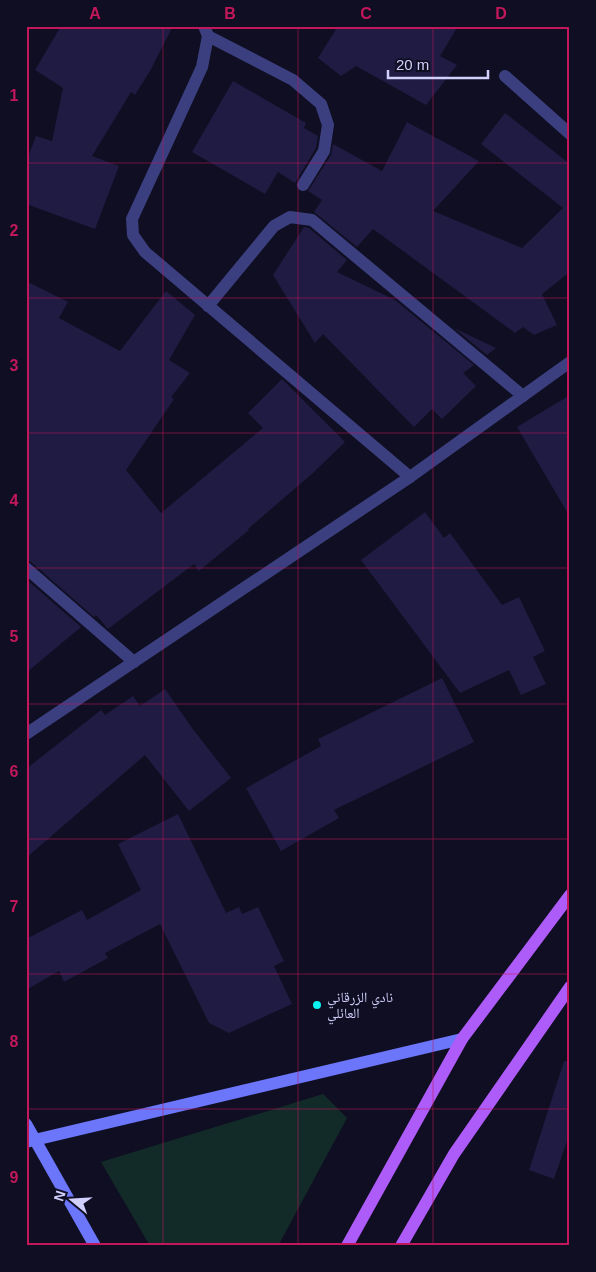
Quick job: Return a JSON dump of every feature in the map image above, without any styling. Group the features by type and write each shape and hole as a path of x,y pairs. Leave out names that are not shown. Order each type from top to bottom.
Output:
{"main road":[{"path":"346,1246 462,1039 570,894"},
{"path":"401,1246 454,1154 570,987"},
{"path":"30,1141 462,1039"},
{"path":"26,1124 30,1141 95,1246"}],"street":[{"path":"303,185 324,151 328,125 321,104 293,80 206,31 202,67 132,219 133,235 145,252 410,477"},
{"path":"504,76 570,134"},
{"path":"208,306 274,226 290,217 312,220 523,396"},
{"path":"26,734 410,477 570,362"},
{"path":"26,568 134,662"}],"green space":[{"path":"323,1094 347,1118 278,1246 150,1246 101,1162"}],"building":[{"path":"61,26 173,26 150,71 135,95 131,92 92,156 119,166 95,229 26,204 26,162 36,136 52,141 63,88 35,70"},
{"path":"338,26 458,26 440,56 457,65 426,105 356,66 341,76 318,58"},
{"path":"233,81 306,123 304,128 318,136 316,148 295,183 278,172 265,194 192,152"},
{"path":"505,113 570,164 570,272 542,294 557,325 534,335 523,327 515,333 373,229 357,247 314,212 322,200 308,191 331,155 333,144 382,171 407,122 479,161 433,211 522,248 563,208 481,144"},
{"path":"304,227 309,228 347,260 337,272 395,300 474,365 463,373 476,386 442,419 432,409 414,427 323,334 315,343 273,275"},
{"path":"26,281 68,302 59,318 120,351 166,291 195,315 169,360 190,373 171,397 174,399 126,470 161,513 263,428 248,413 282,379 345,442 249,530 199,571 194,564 108,629 96,615 94,617 31,562 26,560"},
{"path":"454,328 496,348 487,355"},
{"path":"570,395 570,517 517,427"},
{"path":"425,512 444,538 450,533 502,605 519,597 545,651 533,657 546,684 521,695 509,670 460,693 361,560"},
{"path":"26,579 81,627 26,673"},
{"path":"442,678 474,742 334,810 339,818 281,851 246,788 321,746 318,739"},
{"path":"165,689 192,728 231,778 189,811 145,755 26,858 26,769 101,710 105,715 133,696 140,706"},
{"path":"178,814 226,913 239,907 242,914 258,907 284,961 274,966 292,1004 229,1033 209,1023 160,924 105,953 108,958 64,982 59,971 26,990 26,939 82,910 87,920 141,890 118,844"},
{"path":"564,1061 570,1061 570,1132 554,1179 529,1170"}],"place":[{"name":"نادي الزرقاني العائلي","path":"317,1005"}]}
